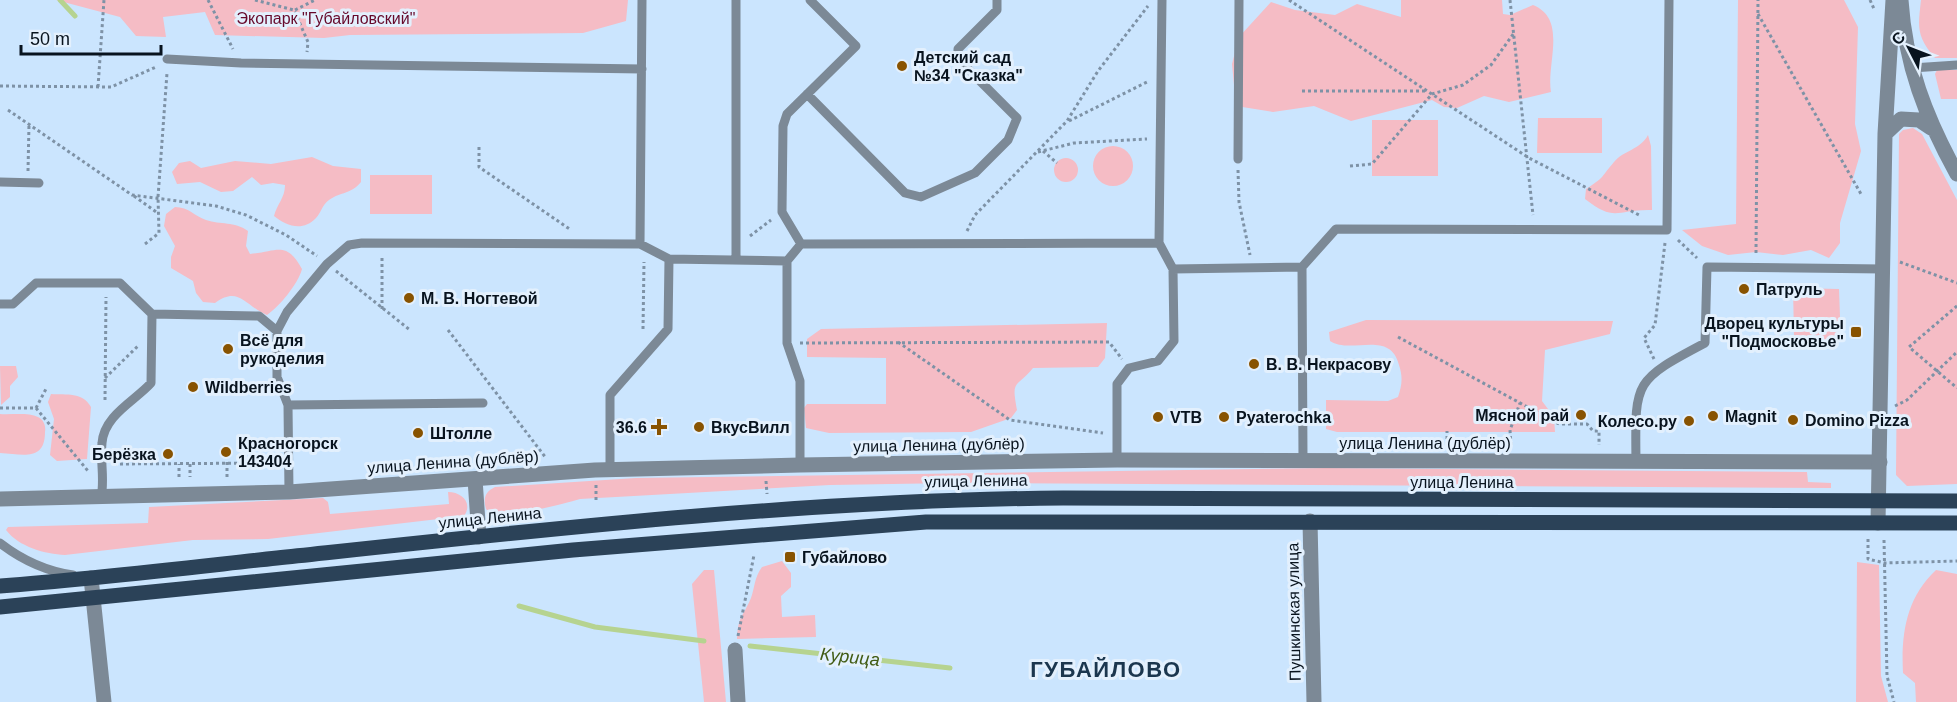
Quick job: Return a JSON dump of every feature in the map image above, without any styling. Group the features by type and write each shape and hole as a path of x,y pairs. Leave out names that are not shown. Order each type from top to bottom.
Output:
{"main road":[{"name":"улица Ленина","path":"0,586 479,537 825,506 960,499 1957,501"},
{"path":"0,607 849,526 960,520 1957,524"}],"street":[{"path":"1878,523 1885,134 1893,0"},
{"path":"1900,0 1912,68 1932,128 1957,174"},
{"path":"1885,134 1901,119 1919,120 1932,128"},
{"name":"улица Ленина (дублёр)","path":"0,499 289,492 610,469 800,465 1117,460 1880,462"},
{"path":"475,479 479,537"},
{"name":"Пушкинская улица","path":"1310,521 1314,702"},
{"path":"91,578 104,702"},
{"path":"735,650 738,702"}],"lane":[{"path":"640,244 642,0"},
{"path":"736,0 736,260"},
{"path":"801,244 782,212 783,126 787,114 856,46 810,0"},
{"path":"807,94 905,193 921,197 975,173 1008,140 1017,118 958,59 958,49 997,10 997,0"},
{"path":"1117,460 1117,384 1129,368 1158,361 1174,341 1173,269 1159,243 1162,0"},
{"path":"1238,159 1239,0"},
{"path":"1303,460 1302,267 1336,229 1667,230 1669,0"},
{"path":"167,59 241,63 642,69"},
{"path":"1912,68 1957,65"},
{"path":"0,182 39,183"},
{"path":"289,492 288,405 277,377 278,331 287,312 327,264 349,245 383,243 640,244 669,259 788,261"},
{"path":"801,244 1159,243"},
{"path":"800,465 800,381 787,343 788,261 801,244"},
{"path":"610,469 610,395 668,329 669,259"},
{"path":"1173,269 1302,267"},
{"path":"1635,462 1635,402 1649,377 1658,368 1705,343 1707,267 1883,269"},
{"path":"0,304 13,304 36,283 120,283 152,314 259,316 278,331"},
{"path":"101,498 105,481 102,442 113,418 151,383 152,314"},
{"path":"288,405 483,403"},
{"path":"0,543 28,562 56,572 91,578"}],"path":[{"path":"98,87 104,0"},
{"path":"208,0 241,63"},
{"path":"255,0 294,10 315,0"},
{"path":"969,228 975,215 1067,121 1098,71 1153,0"},
{"path":"1289,0 1529,158 1667,230 1707,267"},
{"path":"1510,0 1529,158 1534,229"},
{"path":"1756,268 1758,0"},
{"path":"294,10 308,42 307,64"},
{"path":"1758,13 1861,194"},
{"path":"1350,166 1372,164 1432,94 1463,85 1491,65 1514,33"},
{"path":"0,86 111,87 153,69 167,59"},
{"path":"145,244 159,233 158,197 167,59"},
{"path":"1067,121 1161,75"},
{"path":"1302,91 1427,91"},
{"path":"8,110 159,214"},
{"path":"27,183 29,124"},
{"path":"1036,153 1074,143 1160,138"},
{"path":"479,147 479,167 571,230 571,244"},
{"path":"1043,151 1058,163"},
{"path":"1238,159 1239,202 1250,250 1251,267"},
{"path":"132,195 216,206 246,215 286,235 327,264 410,330"},
{"path":"736,248 782,212"},
{"path":"1658,368 1644,338 1655,325 1667,230"},
{"path":"382,309 383,243"},
{"path":"640,244 644,260 643,329"},
{"path":"1899,262 1957,283"},
{"path":"105,400 106,283"},
{"path":"1957,306 1910,347 1937,373 1957,388"},
{"path":"448,330 547,459"},
{"path":"105,378 152,332"},
{"path":"1398,337 1559,424 1587,424 1593,430 1599,430 1599,441"},
{"path":"898,342 1010,420 1117,435"},
{"path":"787,343 1109,342 1129,368"},
{"path":"1881,407 1895,406 1907,400 1957,352"},
{"path":"36,408 47,387"},
{"path":"1511,441 1510,430 1520,403"},
{"path":"0,408 36,408"},
{"path":"36,408 88,471"},
{"path":"1447,431 1447,441"},
{"path":"119,464 274,465 274,457"},
{"path":"227,463 227,477"},
{"path":"179,464 179,478"},
{"path":"190,464 190,478"},
{"path":"1894,702 1887,676 1885,562 1884,538 1868,538 1868,559 1885,562 1957,561"},
{"path":"735,650 754,555"}],"green space":[{"name":"Экопарк \"Губайловский\"","path":"56,0 628,0 626,21 583,33 350,35 324,38 215,35 205,12 163,17 166,37 136,36 120,17"},
{"path":"1401,0 1502,0 1503,14 1510,15 1533,5 1544,12 1553,31 1551,92 1509,102 1484,96 1457,108 1444,107 1432,100 1351,121 1314,106 1273,112 1236,106 1232,64 1239,37 1271,2 1295,10 1335,15 1357,4 1401,17"},
{"path":"1738,0 1844,0 1858,27 1855,124 1861,151 1840,223 1840,243 1829,258 1811,250 1783,255 1756,252 1728,255 1702,246 1682,230 1736,224"},
{"path":"1921,0 1957,0 1957,58 1935,58 1924,43 1919,24"},
{"path":"1937,70 1957,70 1957,99 1941,99 1935,74"},
{"path":"1538,118 1602,118 1602,153 1537,153"},
{"path":"1372,120 1438,120 1438,176 1372,176"},
{"path":"1913,128 1922,134 1957,200 1957,484 1907,486 1896,475 1899,134 1903,130"},
{"path":"1648,135 1651,146 1652,210 1610,213 1585,199 1586,189 1600,179 1618,158 1641,144"},
{"path":"1113,146 1121,147 1127,152 1132,158 1132,174 1127,180 1121,185 1113,186 1105,185 1099,180 1094,174 1093,166 1094,158 1099,152 1105,147"},
{"path":"312,157 333,166 361,169 361,182 353,189 329,200 316,218 300,226 289,225 274,216 284,194 285,185 273,183 261,185 252,177 233,191 221,192 200,182 177,184 172,172 179,163 190,161 201,168 235,161 271,164"},
{"path":"1066,158 1074,162 1078,170 1074,178 1066,182 1058,178 1054,170 1058,162"},
{"path":"370,175 432,175 432,214 370,214"},
{"path":"175,207 184,208 206,220 233,224 248,231 246,246 250,254 280,250 291,254 302,269 288,295 267,315 236,297 223,298 215,303 203,302 196,293 193,281 171,268 171,257 175,246 164,226 166,214"},
{"path":"1793,288 1839,289 1840,317 1834,340 1827,342 1794,336"},
{"path":"1366,320 1613,321 1610,334 1545,350 1542,401 1554,417 1555,432 1337,432 1326,429 1326,400 1388,401 1398,397 1402,381 1400,369 1394,354 1387,348 1379,345 1339,345 1330,341 1329,332"},
{"path":"1107,323 1105,358 1098,367 1033,368 1016,385 1017,410 1011,418 971,432 829,433 806,428 804,408 807,404 886,404 886,358 807,357 807,339 821,329"},
{"path":"0,366 16,366 18,377 10,386 10,397 1,405"},
{"path":"51,394 79,397 88,402 91,407 87,459 57,461 50,455 54,419 48,402"},
{"path":"0,414 34,415 40,418 45,428 41,448 37,452 24,455 0,453"},
{"path":"1326,468 1807,472 1808,482 1831,483 1831,488 953,483 830,485 580,499 532,511 504,514 493,513 486,509 485,502 487,493 495,487 636,478"},
{"path":"448,492 458,494 465,499 467,507 464,516 268,539 193,540 65,555 49,553 25,545 6,530 8,527 148,523 149,507 323,498 328,502 330,514 449,504"},
{"path":"782,561 791,573 791,587 781,596 782,617 815,615 816,637 737,639 740,621 751,598 759,571 762,567"},
{"path":"1857,562 1879,565 1881,676 1888,702 1856,702"},
{"path":"704,570 714,570 726,702 704,702 692,584"},
{"path":"1936,570 1957,574 1957,702 1916,702 1915,683 1903,673 1903,644 1908,617 1918,592"}],"waterway":[{"name":"Курица","path":"60,0 75,16"},
{"name":"Курица","path":"519,606 595,627 704,641"},
{"name":"Курица","path":"750,646 950,668"}],"place":[{"name":"Детский сад №34 \"Сказка\"","path":"902,66"},
{"name":"Патруль","path":"1744,289"},
{"name":"М. В. Ногтевой","path":"409,298"},
{"name":"Дворец культуры \"Подмосковье\"","path":"1856,332"},
{"name":"Всё для рукоделия","path":"228,349"},
{"name":"В. В. Некрасову","path":"1254,364"},
{"name":"Wildberries","path":"193,387"},
{"name":"Мясной рай","path":"1581,415"},
{"name":"Magnit","path":"1713,416"},
{"name":"VTB","path":"1158,417"},
{"name":"Pyaterochka","path":"1224,417"},
{"name":"Domino Pizza","path":"1793,420"},
{"name":"Колесо.ру","path":"1689,421"},
{"name":"36.6","path":"659,427"},
{"name":"ВкусВилл","path":"699,427"},
{"name":"Штолле","path":"418,433"},
{"name":"Красногорск 143404","path":"226,452"},
{"name":"Берёзка","path":"168,454"},
{"name":"Губайлово","path":"790,557"}],"district":[{"name":"ГУБАЙЛОВО","path":"1106,669"}]}
